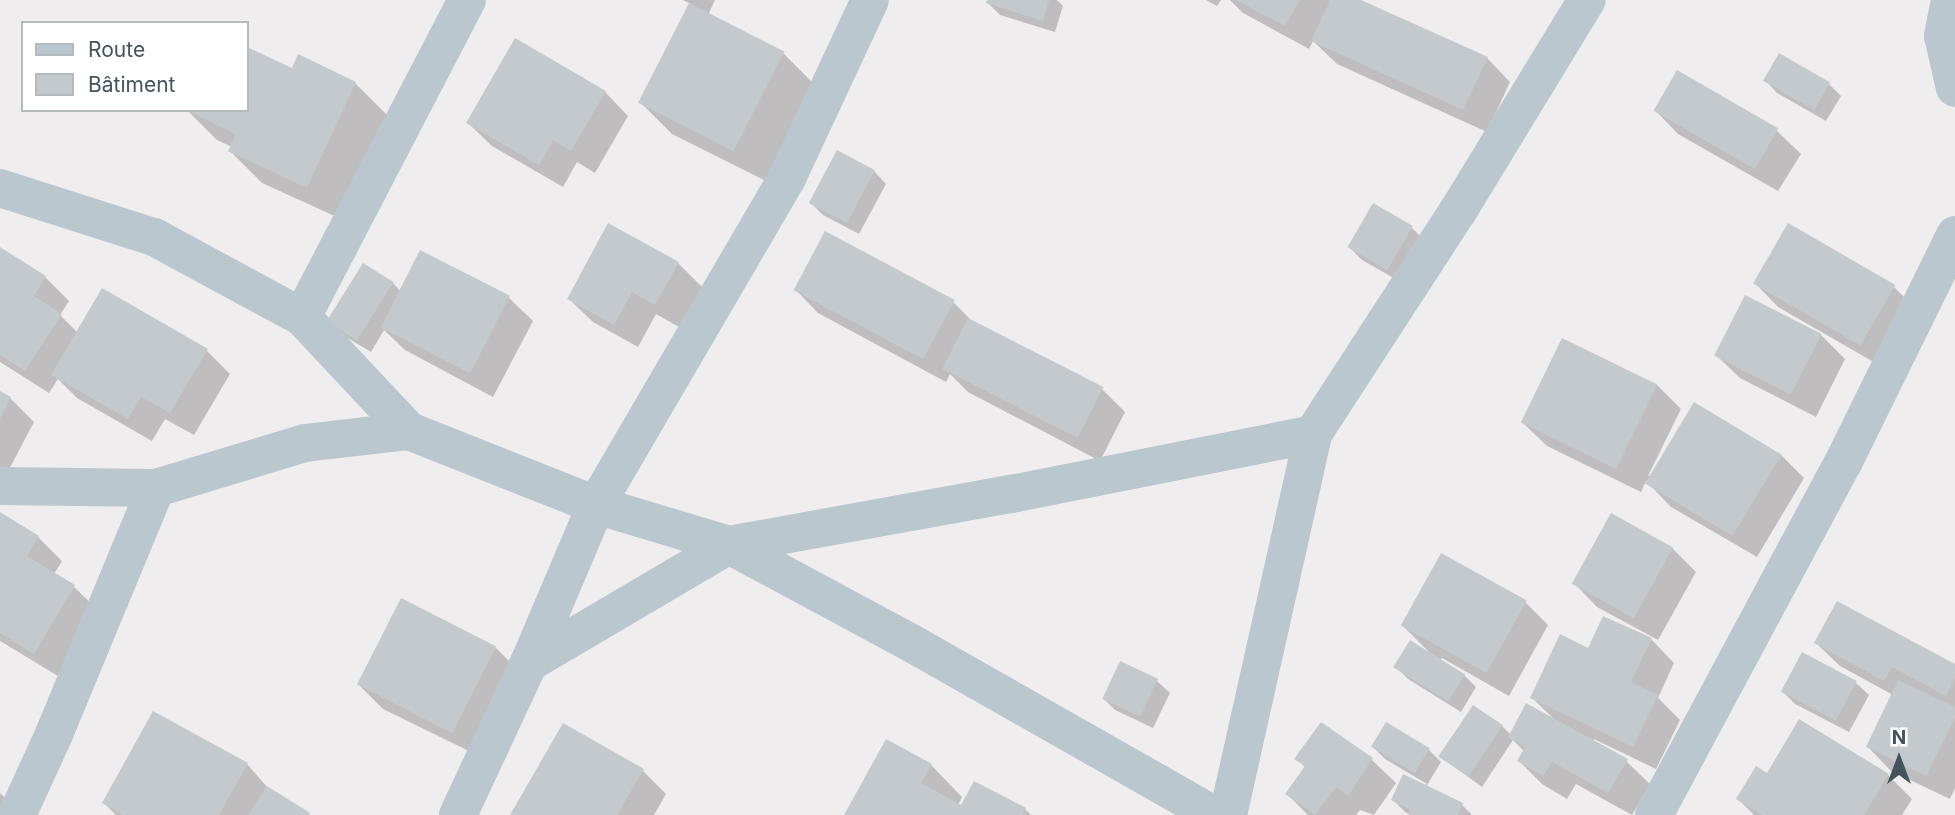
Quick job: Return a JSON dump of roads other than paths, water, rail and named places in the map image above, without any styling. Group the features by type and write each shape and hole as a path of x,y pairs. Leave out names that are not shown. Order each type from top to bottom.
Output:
{"street":[{"path":"302,317 467,0"},
{"path":"458,815 529,663 596,505 787,178 870,0"},
{"path":"1228,815 1313,434 1458,211 1587,0"},
{"path":"1950,0 1943,36 1955,88"},
{"path":"0,188 154,237 302,317 409,431 596,505 729,545 913,644 1214,815"},
{"path":"1654,815 1843,463 1955,234"},
{"path":"0,486 156,488 305,443 409,431"},
{"path":"529,663 729,545 1011,494 1313,434"},
{"path":"17,815 54,734 156,488"}]}
